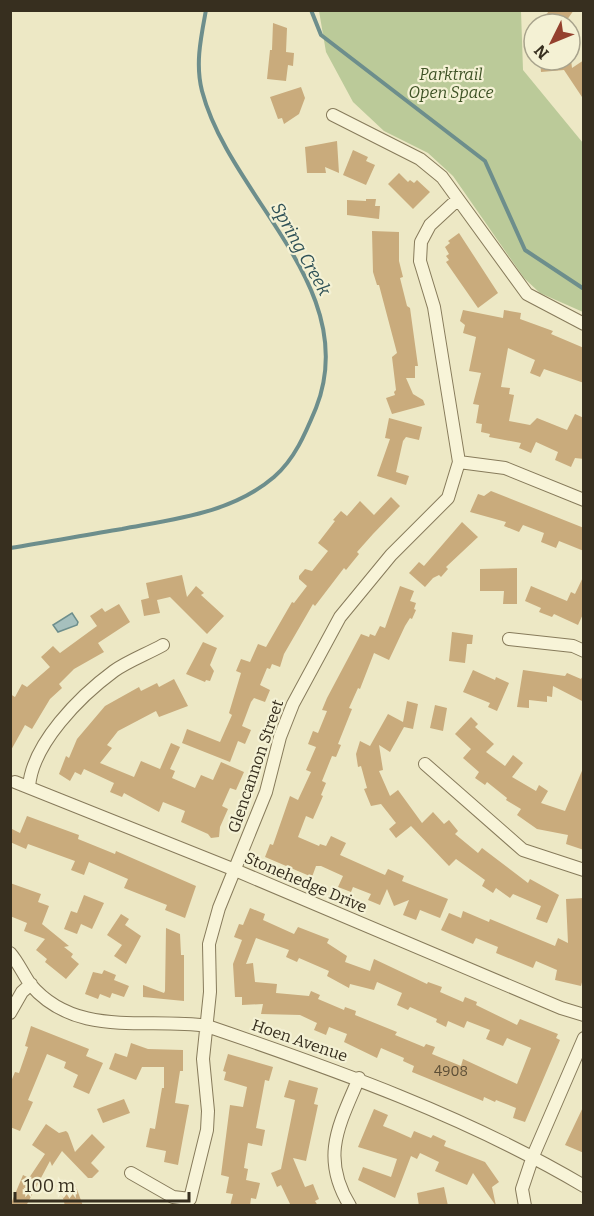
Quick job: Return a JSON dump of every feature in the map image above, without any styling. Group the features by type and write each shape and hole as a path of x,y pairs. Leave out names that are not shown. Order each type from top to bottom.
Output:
{"street":[{"path":"333,115 420,159 442,177 527,294 584,324"},
{"name":"Glencannon Street","path":"131,1173 173,1197 190,1199 207,1130 208,1096 203,1059 207,1026 209,944 219,908 266,792 280,737 317,655 340,617 362,588 448,498 459,462 434,307 420,261 421,242 430,225 457,200"},
{"path":"459,462 505,468 584,500"},
{"path":"509,639 573,646 584,651"},
{"path":"29,787 30,774 45,745 67,714 90,689 116,670 163,645"},
{"path":"425,764 523,850 584,870"},
{"name":"Stonehedge Drive","path":"15,782 235,870 561,1008 584,1015"},
{"name":"Hoen Avenue","path":"10,953 31,984 54,1005 81,1017 124,1024 183,1022 207,1026 359,1078 533,1156 584,1186"},
{"path":"10,1013 22,992 31,984"},
{"path":"525,1206 522,1189 533,1156 584,1038"},
{"path":"350,1206 339,1188 333,1163 334,1136 359,1078"}],"green space":[{"name":"Parktrail Open Space","path":"319,11 521,11 522,72 525,72 583,143 583,312 540,293 524,278 453,176 428,153 384,131 353,102 326,52"}],"water":[{"path":"72,613 78,622 77,625 58,632 53,625"}],"building":[{"path":"549,10 574,10 573,12 548,12"},
{"path":"273,23 287,28 286,52 294,53 293,66 288,65 286,81 267,79 270,50 272,50"},
{"path":"584,60 584,100 565,72 582,72"},
{"path":"301,87 305,98 299,114 284,124 282,118 278,119 270,97"},
{"path":"337,141 339,173 325,167 326,173 307,173 305,147"},
{"path":"353,150 368,157 366,161 375,165 366,185 343,175"},
{"path":"399,173 408,182 410,180 414,183 417,180 430,192 413,209 388,184"},
{"path":"366,199 376,199 375,206 380,206 379,219 347,215 347,200 366,201"},
{"path":"372,231 399,232 399,261 403,277 400,278 407,306 410,308 418,366 415,366 415,378 406,378 413,394 423,400 425,405 392,414 386,398 395,395 392,357 397,353 379,285 377,285 373,272"},
{"path":"459,233 498,293 478,308 446,262 449,260 446,256 449,254 445,247 450,243 448,241"},
{"path":"463,310 503,318 504,310 521,313 520,319 553,331 551,334 584,348 584,383 544,369 540,377 530,373 535,360 508,348 501,387 510,388 509,394 514,395 509,421 530,425 537,418 567,430 575,414 584,418 584,459 575,458 571,467 555,460 558,452 536,442 531,453 519,448 521,443 489,437 490,434 481,432 482,424 476,423 479,405 473,404 481,373 469,371 476,337 463,333 465,325 460,321"},
{"path":"389,418 422,427 419,440 406,437 403,441 396,472 409,476 406,485 377,476 390,439 385,438"},
{"path":"491,491 584,528 584,551 559,541 556,548 541,542 544,533 523,525 519,532 504,526 506,522 470,512 478,494 484,496"},
{"path":"391,497 400,506 357,552 359,554 346,570 344,568 315,606 313,604 284,654 280,667 272,664 270,669 267,668 260,685 270,690 265,702 254,698 251,702 242,726 251,730 245,744 238,741 230,762 182,743 187,729 220,742 232,715 229,713 241,673 236,671 241,659 250,662 258,644 266,647 292,602 294,603 307,586 299,579 299,576 305,569 312,571 328,551 318,543 335,521 333,520 341,511 347,516 360,501 374,515"},
{"path":"462,522 478,537 446,567 448,569 441,577 439,575 433,578 425,587 409,573 419,562 424,566"},
{"path":"517,568 517,604 503,604 504,591 480,591 480,569"},
{"path":"182,575 187,597 196,586 204,593 201,595 224,616 207,634 170,597 157,600 160,613 144,616 141,600 149,598 146,583"},
{"path":"584,575 584,612 578,625 554,614 552,617 539,612 541,608 525,601 531,586 567,601 571,592 575,594"},
{"path":"400,586 414,591 410,601 416,603 414,609 416,610 412,619 410,618 405,626 389,660 374,653 360,689 358,688 349,708 352,709 338,744 341,745 336,757 332,756 322,781 326,783 321,795 323,796 313,819 306,816 298,837 319,846 320,844 326,846 331,836 346,843 340,855 385,875 388,869 404,876 402,881 448,899 440,918 420,910 416,920 403,915 409,900 394,906 387,889 380,905 368,900 371,894 353,887 351,892 338,887 343,876 321,866 316,866 312,877 265,857 270,844 273,845 290,796 298,800 311,772 306,770 316,747 308,744 313,731 318,733 327,711 322,710 327,698 361,634 369,637 370,634 375,636 380,626 385,628"},
{"path":"119,604 130,622 98,643 104,652 74,669 59,684 62,688 50,699 32,729 25,725 10,752 10,694 15,697 22,684 27,687 50,667 41,657 53,646 60,653 97,626 90,616 102,608 105,612"},
{"path":"452,632 473,635 472,644 467,644 465,663 449,661"},
{"path":"203,642 217,648 210,665 214,671 210,681 205,682 186,674"},
{"path":"473,670 495,680 496,677 509,683 497,711 488,707 490,703 463,692"},
{"path":"523,670 565,676 567,673 581,679 584,674 584,702 553,686 552,697 547,696 547,702 529,700 529,708 517,707"},
{"path":"174,679 188,706 159,717 156,711 118,731 107,745 112,748 100,763 134,777 141,761 160,769 171,743 180,747 170,769 175,771 172,778 195,788 201,775 213,780 221,762 244,772 236,790 230,788 222,806 228,809 220,827 219,837 211,838 208,834 181,822 185,811 163,802 159,812 124,793 122,797 110,792 114,783 84,769 81,775 75,772 70,781 59,774 66,756 69,758 77,739 105,706 139,687 141,691 157,683 159,687"},
{"path":"407,701 418,704 413,729 404,727 390,752 379,745 383,770 379,771 390,796 398,790 422,823 433,812 444,824 449,820 458,831 455,834 478,853 482,848 528,883 530,879 559,895 547,923 536,919 541,906 513,894 510,898 496,888 493,893 482,886 485,880 456,859 449,866 411,826 396,838 389,829 396,823 381,804 371,806 364,789 367,788 361,766 358,767 356,754 360,741 370,746 388,714 403,722"},
{"path":"435,705 447,708 443,731 430,728"},
{"path":"471,717 478,724 475,727 494,744 486,752 505,766 513,755 523,763 512,777 536,791 539,785 548,791 541,803 565,811 584,766 584,850 566,844 568,835 537,829 517,815 521,809 506,800 507,798 487,782 485,785 475,778 479,772 463,758 471,749 455,734"},
{"path":"27,816 79,835 78,839 115,854 116,851 196,886 185,918 165,910 167,905 124,888 128,879 89,862 84,875 71,870 75,861 28,844 26,849 10,842 10,828 20,833"},
{"path":"10,883 41,894 38,902 49,906 42,924 69,946 64,947 73,954 71,957 79,964 66,979 45,962 47,959 36,950 45,939 24,931 27,923 10,916"},
{"path":"84,895 104,903 92,929 81,924 77,934 64,929 71,911 77,913"},
{"path":"584,898 584,974 581,986 555,980 557,970 536,961 533,968 496,953 498,947 476,938 473,944 441,930 449,913 461,918 463,911 489,922 490,919 555,946 558,938 568,943 566,899"},
{"path":"250,908 265,914 263,920 294,934 298,927 329,939 327,943 347,956 345,962 370,971 374,959 427,984 428,982 442,987 440,992 463,1002 465,997 477,1002 476,1005 517,1025 520,1019 558,1034 556,1038 560,1040 525,1122 513,1118 516,1108 484,1097 483,1101 412,1072 414,1066 403,1061 404,1058 381,1048 377,1058 344,1042 347,1034 329,1027 326,1035 314,1030 317,1023 300,1015 261,1014 263,1004 242,1005 242,997 235,997 233,964 242,940 234,937 239,924 243,925","holes":["256,938 289,950 286,957 297,962 299,958 329,971 327,976 349,988 350,984 374,990 377,982 402,993 397,1005 408,1010 410,1007 437,1019 436,1022 446,1027 448,1021 464,1028 467,1021 490,1030 486,1039 503,1046 507,1038 531,1048 517,1084 463,1059 461,1066 432,1054 435,1047 426,1044 424,1047 395,1035 397,1032 355,1015 356,1011 345,1007 344,1010 318,999 320,995 311,991 309,996 276,993 277,984 255,982 253,963 246,964"]},
{"path":"121,914 129,919 125,925 141,936 126,964 114,956 122,945 107,935"},
{"path":"166,928 180,934 181,955 184,955 184,1001 143,997 143,985 164,993 165,991"},
{"path":"104,970 116,975 114,980 129,986 124,997 112,993 110,998 100,994 98,999 85,994 93,972 102,974"},
{"path":"31,1026 89,1049 86,1056 103,1063 89,1094 73,1087 78,1075 64,1068 66,1062 47,1054 28,1100 33,1102 20,1131 10,1127 10,1084 15,1072 19,1073 28,1047 25,1046"},
{"path":"131,1043 148,1049 183,1050 183,1071 180,1071 175,1103 189,1105 178,1165 164,1162 166,1151 146,1147 150,1128 155,1129 162,1088 164,1088 164,1067 142,1067 136,1080 109,1069 115,1053 127,1057"},
{"path":"228,1054 273,1067 269,1081 265,1080 256,1128 265,1130 262,1146 248,1143 244,1168 248,1169 246,1180 260,1183 256,1199 251,1198 250,1206 230,1206 233,1194 226,1193 229,1177 221,1175 230,1105 243,1107 247,1087 224,1080 226,1072 223,1071"},
{"path":"289,1080 318,1088 314,1104 318,1105 306,1161 293,1158 305,1187 313,1184 319,1199 315,1201 318,1206 291,1206 281,1185 277,1187 271,1173 281,1169 295,1100 284,1097"},
{"path":"124,1099 130,1113 103,1123 97,1109"},
{"path":"584,1105 584,1153 565,1145"},
{"path":"374,1109 388,1115 383,1126 411,1138 414,1131 431,1138 433,1135 446,1141 444,1146 485,1162 499,1182 492,1187 496,1206 473,1173 467,1185 435,1171 439,1162 420,1153 417,1159 411,1156 395,1198 358,1180 363,1167 391,1177 397,1159 358,1147"},
{"path":"46,1124 59,1133 66,1131 75,1152 92,1134 105,1147 91,1163 99,1171 92,1178 88,1178 62,1151 52,1166 50,1161 26,1206 10,1206 23,1175 29,1178 45,1154 32,1145"},
{"path":"74,1181 83,1206 65,1206 60,1186"},
{"path":"444,1187 448,1206 419,1206 417,1193"}],"waterway":[{"name":"Spring Creek","path":"10,548 182,518 240,499 274,477 288,462 304,436 316,408 326,364 322,323 308,283 287,245 238,169 217,130 202,91 199,61 206,10"},
{"name":"Spring Creek","path":"311,10 321,35 485,161 525,250 584,289"}]}
